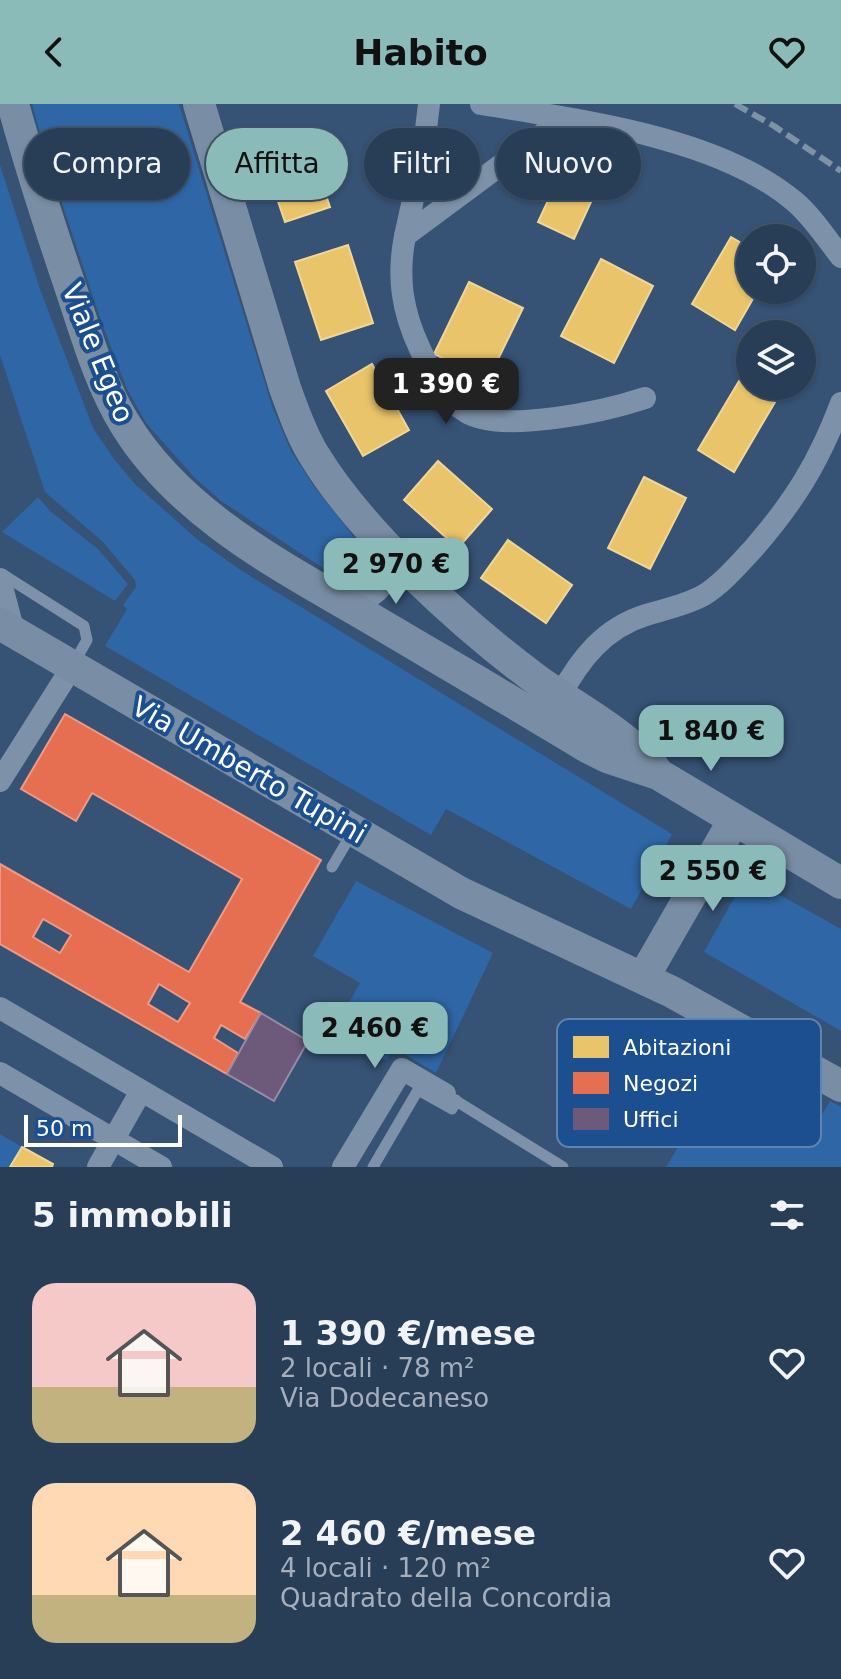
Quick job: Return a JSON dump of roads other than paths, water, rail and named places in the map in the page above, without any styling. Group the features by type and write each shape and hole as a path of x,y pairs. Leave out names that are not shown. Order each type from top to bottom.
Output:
{"main road":[{"name":"Viale Egeo","path":"13,104 35,181 106,387 133,437 166,476 217,521 342,602 589,748 658,774 841,883"},
{"name":"Viale Egeo","path":"199,104 285,388 316,459 337,488 392,550 491,643 560,696 632,745 658,774"},
{"name":"Via Umberto Tupini","path":"7,628 461,893 643,978 721,1019"},
{"path":"643,978 734,820"},
{"name":"Via Umberto Tupini","path":"821,1075 840,1086"}],"street":[{"path":"429,104 400,278 408,322 438,383 463,411 484,420 502,422 590,413 645,398"},
{"path":"481,104 637,133 708,154 749,171 802,208 841,257"},
{"path":"405,236 564,118"},
{"path":"560,696 582,658 608,634 643,616 707,593 736,568 784,513 805,482 841,403"},
{"path":"342,602 366,599 380,590 387,577 392,550"},
{"path":"0,579 7,628"},
{"path":"0,781 79,672"},
{"path":"0,1008 272,1167"},
{"path":"343,1167 402,1069 451,1097"},
{"path":"0,1073 161,1167"},
{"path":"98,1167 141,1091"}],"lane":[{"path":"0,573 84,626 87,640 79,672"},
{"path":"332,867 353,830"},
{"path":"373,1167 418,1090 452,1109 451,1097"},
{"path":"451,1097 563,1167"}],"railway":[{"path":"735,104 841,171"}]}
